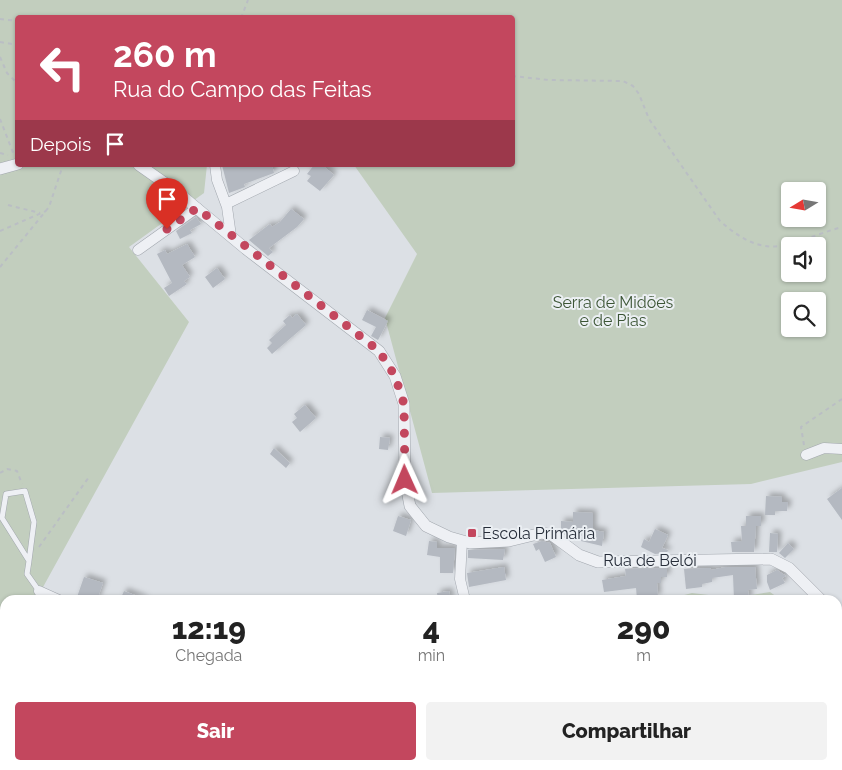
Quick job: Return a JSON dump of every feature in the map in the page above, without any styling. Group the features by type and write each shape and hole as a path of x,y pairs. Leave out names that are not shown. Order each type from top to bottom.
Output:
{"street":[{"path":"0,170 15,165"},
{"name":"Rua de Belói","path":"142,167 379,351 395,376 404,404 405,480 410,506 426,526 449,538 470,543 509,540 542,533 552,535 579,555 598,562 771,559 789,568 816,595"},
{"path":"215,167 217,180 226,204 231,236"},
{"path":"226,204 294,171"},
{"path":"138,250 197,208"},
{"path":"806,455 824,448 842,449"},
{"path":"462,541 460,580 464,595"},
{"path":"39,591 48,595"}],"lane":[{"path":"29,561 2,518 6,494 24,491 34,522 29,561 27,574 39,591"}],"path":[{"path":"242,15 248,0"},
{"path":"0,19 15,21"},
{"path":"0,42 15,44"},
{"path":"0,57 7,72 15,81"},
{"path":"515,76 549,80 622,81 633,86 639,94 649,119 720,221 730,230 761,246 774,248 792,244 813,235 842,227"},
{"path":"0,119 15,159"},
{"path":"0,267 46,211 63,167"},
{"path":"8,205 41,213"},
{"path":"0,231 46,211"},
{"path":"806,455 801,427 842,399"},
{"path":"0,473 7,469 17,471 24,491"},
{"path":"29,561 89,477"}],"green space":[{"name":"Serra de Midões e de Pias","path":"0,0 842,0 842,462 751,484 432,493 385,318 417,254 355,167 515,167 515,15 15,15 15,167 207,167 204,193 129,247 189,322 39,595 0,595"},
{"path":"770,592 774,595 752,595"},
{"path":"692,593 708,595 684,595"}],"building":[{"path":"222,167 272,167 274,173 244,184 245,187 229,193"},
{"path":"312,167 324,167 334,175 320,191 307,181 311,176 307,174"},
{"path":"291,209 304,219 297,227 269,248 273,252 268,256 249,240 270,224 272,227 280,222"},
{"path":"196,217 201,224 190,230 192,233 180,239 176,231"},
{"path":"187,244 195,257 182,265 190,277 184,281 187,284 169,296 164,288 172,283 157,254 165,250 167,254"},
{"path":"217,268 225,279 213,288 205,277"},
{"path":"367,310 388,321 378,340 371,336 376,327 362,320"},
{"path":"297,314 306,325 272,354 267,348 272,343 269,340 286,325 283,321 290,315 292,318"},
{"path":"305,405 316,418 300,432 292,422 297,418 294,414"},
{"path":"380,437 390,438 388,450 379,449"},
{"path":"274,448 290,463 286,468 270,454"},
{"path":"842,488 842,520 827,499"},
{"path":"766,496 782,497 782,502 788,502 787,511 775,511 775,515 765,515"},
{"path":"573,512 593,513 593,530 604,532 602,546 581,541 582,536 566,536 561,532 561,521 573,522"},
{"path":"398,516 411,520 406,536 393,531"},
{"path":"746,516 761,516 761,526 756,526 754,552 732,552 731,542 742,541 741,526 746,526"},
{"path":"655,529 668,535 662,548 668,550 667,553 655,554 641,547 644,539 649,542"},
{"path":"770,533 778,534 777,552 769,552"},
{"path":"429,541 437,542 437,548 455,548 453,573 440,573 440,557 427,555"},
{"path":"542,541 550,543 556,557 545,562 539,549 536,551 533,544"},
{"path":"788,543 794,549 785,558 779,553"},
{"path":"505,549 503,560 468,558 468,550"},
{"path":"504,567 506,580 469,587 467,573"},
{"path":"726,567 755,567 757,589 748,590 748,595 734,595 733,575 712,578 712,582 702,584 702,587 686,589 684,569 710,568 711,570"},
{"path":"667,568 667,577 661,577 661,583 657,583 658,595 637,595 636,588 604,592 602,580 626,576 625,569"},
{"path":"777,570 786,576 782,578 785,583 770,590 767,575"},
{"path":"84,577 103,583 99,595 78,595"},
{"path":"124,591 134,595 122,595"},
{"path":"449,591 450,595 437,595 437,593"}],"place":[{"name":"Escola Primária","path":"472,533"}],"route":[{"path":"167,229 197,208 246,249 379,351 395,376 404,404 405,480"}]}
